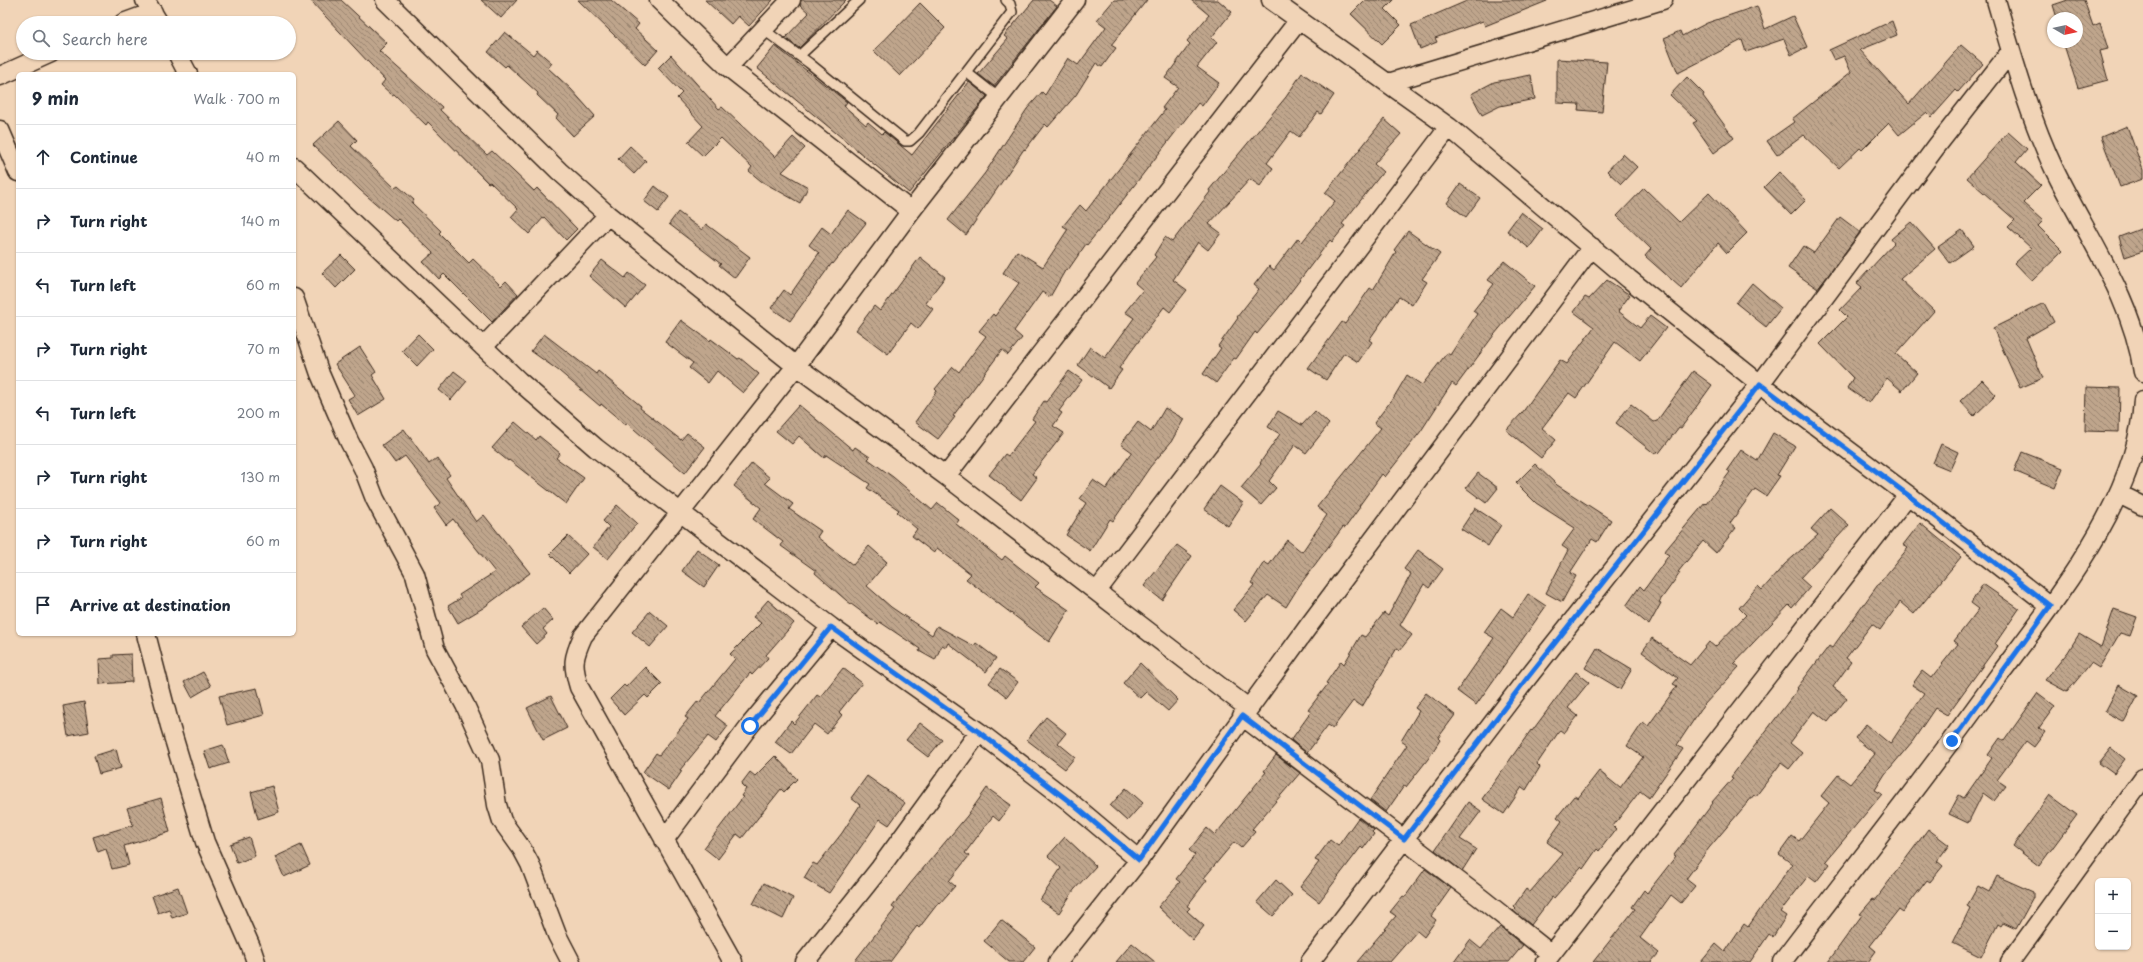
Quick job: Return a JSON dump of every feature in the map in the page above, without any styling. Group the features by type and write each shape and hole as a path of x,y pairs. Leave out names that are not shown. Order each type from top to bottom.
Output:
{"street":[{"path":"385,0 559,171 608,215 796,366 946,476 1098,591 1245,712 1404,839 1548,958 1908,495"},
{"path":"658,0 728,67 911,211"},
{"path":"728,67 791,0"},
{"path":"733,962 579,687 573,662 583,636 796,366 911,211 1075,0"},
{"path":"1271,0 1449,127 1592,247 1760,384 1908,495 2050,606"},
{"path":"1388,83 1664,0"},
{"path":"1996,0 2037,129 2052,164 2125,304 2140,352 2143,372"},
{"path":"141,16 152,12"},
{"path":"946,476 1299,20"},
{"path":"1310,962 1528,677 1760,384 1936,147 2011,51"},
{"path":"0,76 35,60"},
{"path":"181,60 187,72"},
{"path":"1098,591 1449,127"},
{"path":"0,130 16,167"},
{"path":"296,169 519,381 596,448 831,627 979,732 1070,802 1139,860"},
{"path":"483,347 608,215"},
{"path":"1058,962 1139,860 1245,712 1592,247"},
{"path":"296,304 320,374 349,441 363,468 375,499 415,574 435,649 465,705 490,760 497,805 502,821 522,848 530,864 557,936 571,962"},
{"path":"1782,962 1952,741 2050,606 2095,537 2119,494 2137,442 2143,400"},
{"path":"2119,494 2143,506"},
{"path":"664,840 750,726 831,627"},
{"path":"147,636 183,772 205,842 252,947 256,962"},
{"path":"805,962 880,868 979,732"},
{"path":"2010,962 2143,778"}],"lane":[{"path":"799,56 859,0"},
{"path":"764,30 799,56 905,142 910,141 920,134 1012,12 1010,4 1006,0"},
{"path":"966,72 999,98"}],"building":[{"path":"310,0 341,0 387,43 379,51 442,107 440,110 487,155 492,151 534,191 537,188 577,229 566,240 544,217 529,234 511,217 518,209 490,182 488,183 428,122 426,125 394,94 392,95 381,85 385,80"},
{"path":"481,0 517,0 501,18"},
{"path":"578,0 611,0 639,24 635,29 658,50 645,65"},
{"path":"705,0 773,0 749,26 738,16 731,24"},
{"path":"801,0 846,0 799,48 785,38 809,13 800,5"},
{"path":"1034,0 1049,0 1057,6 994,86 978,74 1008,39 1004,36"},
{"path":"1114,0 1147,0 1111,45 1116,48 1102,67 1096,63 1076,95 1048,127 1045,124 1025,150 1024,149 966,235 948,220 985,173 1027,109 1042,92 1045,95 1068,58 1078,65 1106,27 1097,20"},
{"path":"1191,0 1218,0 1232,12 1211,38 1217,42 1197,67 1219,83 1202,106 1198,103 1109,218 1087,245 1086,244 1068,270 1066,269 1050,297 1042,292 1014,331 1022,338 1008,355 1002,350 953,416 955,417 938,439 915,422 937,391 935,389 953,367 959,372 986,336 979,331 993,314 995,316 1019,283 1003,273 1017,251 1043,267 1068,229 1063,226 1080,205 1086,211 1165,110 1162,108 1178,87 1165,78 1190,44 1187,41 1209,15"},
{"path":"1365,0 1394,0 1385,9 1401,25 1382,44 1351,14"},
{"path":"1469,0 1547,1 1485,26 1483,21 1435,38 1437,42 1420,49 1411,25"},
{"path":"2068,0 2084,0 2093,26 2100,23 2108,49 2100,51 2108,80 2078,88 2065,48 2083,48 2083,12 2055,12 2053,5"},
{"path":"920,3 945,28 900,76 874,51"},
{"path":"1757,6 1765,29 1793,16 1807,47 1791,55 1784,39 1746,52 1742,40 1678,73 1664,38 1680,31 1682,36 1707,23"},
{"path":"1892,21 1897,35 1860,50 1909,104 1961,45 1983,64 1958,92 1956,90 1932,117 1927,112 1899,135 1889,123 1862,150 1860,148 1839,168 1804,135 1777,155 1767,141 1794,122 1792,119 1851,72 1844,56 1834,60 1829,50"},
{"path":"505,32 533,55 537,50 552,63 548,68 571,89 595,116 573,136 556,118 558,115 537,95 538,93 507,65 505,67 488,52"},
{"path":"775,46 847,102 844,106 866,125 868,122 882,134 884,132 912,155 969,82 987,96 909,193 757,68"},
{"path":"671,55 719,109 722,107 775,157 793,137 805,148 782,172 808,187 800,203 761,181 749,171 752,167 721,138 703,156 688,142 703,126 677,98 682,93 658,68"},
{"path":"1557,59 1607,62 1602,112 1578,110 1579,104 1557,103"},
{"path":"1302,73 1334,95 1321,114 1318,112 1299,137 1291,131 1267,163 1273,168 1260,186 1250,179 1209,224 1221,233 1208,250 1198,242 1173,280 1187,290 1170,312 1164,307 1119,368 1122,370 1109,388 1078,365 1090,347 1105,358 1134,318 1125,312 1143,290 1135,283 1156,257 1154,255 1165,237 1172,242 1210,192 1209,190 1286,97"},
{"path":"1531,75 1535,99 1500,106 1482,115 1471,94 1494,82"},
{"path":"1687,77 1704,94 1703,96 1734,138 1714,153 1693,123 1697,121 1670,95"},
{"path":"1384,119 1401,134 1374,164 1383,172 1342,224 1345,226 1332,242 1330,240 1281,305 1257,334 1255,332 1236,359 1234,358 1216,383 1203,374 1221,348 1218,346 1238,318 1237,317 1259,289 1254,285 1269,266 1274,270 1298,238 1302,242 1335,201 1325,193"},
{"path":"339,121 357,140 351,146 395,188 398,186 414,200 412,203 441,231 439,233 469,263 473,259 501,286 506,281 518,294 492,322 444,274 439,279 423,262 433,253 398,219 396,221 360,190 313,145"},
{"path":"2127,126 2143,170 2143,179 2120,187 2101,137"},
{"path":"2008,132 2027,149 2016,162 2041,185 2023,203 2043,221 2038,226 2063,251 2032,281 2015,263 2031,248 2008,227 2015,220 1967,178"},
{"path":"630,146 646,161 634,174 618,159"},
{"path":"1623,154 1637,167 1621,184 1607,171"},
{"path":"1779,172 1806,200 1791,215 1764,187"},
{"path":"1460,184 1480,198 1466,217 1447,203"},
{"path":"655,186 669,197 658,212 644,201"},
{"path":"1644,188 1679,222 1709,193 1747,233 1727,253 1718,243 1681,288 1645,256 1651,249 1617,216"},
{"path":"848,210 866,223 833,264 832,263 790,321 771,308 784,290 790,295 819,253 809,245 822,227 831,234"},
{"path":"678,212 702,230 706,224 750,257 735,278 719,265 721,264 669,224"},
{"path":"1521,212 1543,229 1529,248 1507,231"},
{"path":"1840,217 1860,232 1818,289 1788,268 1803,246 1814,253"},
{"path":"1911,222 1935,249 1900,279 1934,311 1896,354 1917,373 1902,391 1887,378 1869,403 1847,388 1853,378 1820,344 1847,317 1840,310 1862,287 1857,283 1894,243 1891,239"},
{"path":"2143,228 2143,251 2125,257 2119,237"},
{"path":"1962,230 1974,246 1950,263 1938,247"},
{"path":"1408,231 1440,254 1422,279 1427,282 1412,305 1399,297 1369,340 1372,342 1358,362 1344,353 1326,380 1308,368 1342,322 1345,324 1370,288 1373,290 1396,252 1394,250"},
{"path":"341,255 355,269 336,288 322,273"},
{"path":"920,257 945,277 925,303 933,309 918,329 911,323 888,354 856,330 874,306 880,311"},
{"path":"602,260 625,278 629,273 645,285 626,308 589,276"},
{"path":"1504,261 1535,286 1494,335 1456,386 1452,383 1421,431 1385,477 1382,474 1345,528 1343,527 1299,586 1286,607 1268,595 1246,621 1233,610 1254,585 1251,583 1264,562 1269,565 1287,540 1302,552 1327,515 1317,507 1381,428 1374,423 1394,397 1407,375 1422,385 1447,353 1450,355 1477,314 1473,311 1494,284 1488,280"},
{"path":"1607,280 1630,295 1618,311 1640,328 1650,316 1666,328 1640,361 1615,342 1576,398 1569,393 1542,428 1556,440 1541,458 1506,430 1522,413 1560,360 1567,364 1594,327 1574,312 1585,297 1589,299"},
{"path":"1752,283 1781,308 1766,327 1736,303"},
{"path":"2044,303 2054,322 2026,338 2043,378 2020,388 1993,328"},
{"path":"681,320 710,341 711,339 738,359 740,358 759,374 743,393 717,371 708,383 689,368 693,363 665,342"},
{"path":"418,334 433,349 417,366 402,351"},
{"path":"544,334 596,374 598,371 641,406 640,408 681,440 687,433 705,447 685,473 627,423 626,425 601,404 600,406 559,371 531,351"},
{"path":"360,347 376,372 372,375 386,399 358,416 348,399 355,395 335,364"},
{"path":"454,371 467,381 451,400 439,390"},
{"path":"1069,371 1082,380 1059,411 1062,413 1053,426 1064,433 1032,474 1037,478 1021,500 989,475 1005,454 1008,456 1035,421 1032,419 1044,401 1046,402"},
{"path":"1693,371 1712,385 1681,428 1679,427 1659,453 1657,451 1655,454 1616,423 1631,404 1654,422 1657,421"},
{"path":"1982,380 1996,395 1974,416 1960,401"},
{"path":"2086,387 2120,388 2119,432 2085,431"},
{"path":"799,405 853,450 855,447 870,457 868,459 893,477 932,510 938,503 959,520 956,524 1002,560 1005,556 1039,583 1035,587 1069,610 1049,642 966,579 971,574 937,548 934,553 912,536 917,529 897,512 899,510 867,488 870,484 826,455 824,458 799,436 792,444 776,431"},
{"path":"1165,408 1184,419 1171,442 1150,467 1113,521 1110,519 1090,551 1066,535 1086,503 1080,499 1093,480 1106,489 1132,452 1121,444 1138,422 1151,432"},
{"path":"1278,411 1302,425 1315,411 1329,424 1306,453 1295,445 1269,481 1276,488 1261,505 1241,488 1261,464 1260,463 1280,434 1268,427"},
{"path":"515,422 536,440 539,436 560,453 556,458 584,478 566,504 492,448"},
{"path":"404,429 429,464 437,458 450,475 446,478 476,522 484,515 530,573 483,608 458,623 448,606 461,598 459,595 495,572 453,519 446,525 434,508 441,503 405,456 395,463 382,445"},
{"path":"1773,433 1795,446 1777,475 1780,476 1766,496 1755,489 1730,523 1736,528 1716,553 1703,541 1678,572 1680,573 1659,602 1661,603 1649,625 1626,606 1640,586 1644,590 1669,555 1664,552 1705,503 1706,504 1730,472 1727,470 1741,450 1757,461"},
{"path":"1941,444 1958,452 1950,470 1933,463"},
{"path":"2022,452 2063,468 2055,488 2014,471"},
{"path":"752,463 770,478 765,483 793,504 789,509 821,531 817,537 853,565 869,546 887,562 867,586 891,607 932,635 937,626 974,646 976,643 996,658 986,672 948,643 946,647 942,645 935,660 919,651 920,649 880,622 878,624 847,601 815,573 816,571 781,546 783,542 753,519 761,508 734,486"},
{"path":"1535,464 1557,485 1611,520 1597,542 1592,539 1570,573 1576,576 1562,602 1546,593 1568,550 1562,546 1575,528 1536,503 1516,483"},
{"path":"1478,473 1498,488 1486,503 1466,488"},
{"path":"1220,486 1243,503 1228,526 1204,509"},
{"path":"617,505 637,523 608,559 593,547 609,527 603,521"},
{"path":"1475,508 1501,525 1488,546 1461,529"},
{"path":"1830,508 1849,525 1800,578 1810,587 1792,608 1789,605 1734,663 1739,667 1703,706 1677,745 1683,749 1649,798 1640,791 1613,826 1616,829 1599,851 1597,849 1583,869 1581,867 1554,898 1552,897 1531,925 1513,911 1516,908 1514,906 1526,889 1530,892 1563,854 1547,842 1562,821 1557,817 1574,796 1578,798 1599,771 1620,788 1643,757 1627,746 1643,722 1648,726 1677,686 1673,684 1678,678 1642,652 1652,638 1690,665 1709,642 1715,647 1746,615 1739,608 1758,586 1762,590 1785,564 1818,535 1811,529"},
{"path":"1920,523 1961,557 1914,614 1900,602 1880,630 1872,624 1846,658 1851,662 1833,687 1847,698 1828,722 1814,711 1790,743 1802,753 1789,769 1781,763 1756,796 1754,795 1709,848 1686,879 1695,886 1681,903 1671,895 1640,938 1659,953 1651,962 1593,962 1635,909 1632,907 1644,890 1647,893 1676,856 1674,855 1713,803 1712,802 1733,778 1731,777 1798,689 1797,688 1829,646 1832,648 1877,586 1908,548 1903,545"},
{"path":"568,536 587,554 569,573 550,554"},
{"path":"1177,545 1192,556 1162,600 1144,586"},
{"path":"697,549 719,565 704,587 682,571"},
{"path":"1418,550 1443,569 1429,588 1424,584 1400,625 1412,635 1400,650 1397,648 1362,707 1353,701 1333,728 1328,725 1307,753 1291,740 1311,712 1308,710 1328,684 1326,683 1341,661 1344,664 1361,635 1365,637 1384,613 1388,616 1411,574 1404,569"},
{"path":"1983,584 2019,609 1995,644 1997,646 1947,715 1935,708 1912,742 1885,774 1875,790 1882,794 1826,861 1830,864 1816,882 1808,876 1780,912 1786,916 1773,937 1769,934 1750,962 1701,962 1716,944 1725,952 1744,924 1748,927 1792,864 1779,854 1792,836 1799,841 1829,803 1821,796 1838,775 1850,784 1875,754 1855,738 1866,724 1890,744 1924,693 1912,685 1922,671 1931,678 1958,644 1954,641 1979,609 1971,603"},
{"path":"1528,594 1546,606 1476,705 1457,691 1494,638 1484,632 1501,608 1513,617"},
{"path":"768,600 794,623 766,655 768,658 752,675 750,673 715,716 728,726 716,742 708,736 680,770 682,771 669,790 643,772 656,753 659,755 688,719 685,717 698,701 699,703 735,659 730,654 761,623 753,617"},
{"path":"543,608 553,620 543,629 547,634 536,644 521,627"},
{"path":"2114,609 2137,617 2130,636 2120,633 2099,668 2091,663 2067,692 2045,680 2068,652 2079,634 2101,647"},
{"path":"650,611 668,626 650,647 632,632"},
{"path":"1597,648 1632,669 1620,689 1585,668"},
{"path":"131,654 132,682 100,684 99,659 113,658 113,655"},
{"path":"1140,663 1178,700 1168,711 1146,692 1140,698 1123,683"},
{"path":"645,667 662,684 648,698 645,695 624,715 610,699 624,685 626,687"},
{"path":"843,668 862,683 839,712 842,715 827,734 814,724 791,754 775,742 791,721 794,724 817,695 820,697"},
{"path":"1000,669 1018,682 1007,697 989,683"},
{"path":"203,672 211,686 192,697 184,682"},
{"path":"1576,672 1589,682 1568,708 1578,716 1564,733 1560,730 1537,764 1540,767 1526,790 1522,787 1504,814 1482,799 1531,730 1532,731"},
{"path":"2119,685 2138,696 2124,722 2105,712"},
{"path":"257,688 264,715 227,725 219,696"},
{"path":"1426,693 1455,715 1438,738 1440,740 1428,759 1406,787 1404,786 1386,812 1370,800 1407,745 1401,741 1419,711 1415,708"},
{"path":"2038,693 2055,706 2039,728 2045,732 2034,747 2026,741 1997,780 2006,786 1994,801 1983,793 1968,823 1949,814 1959,795 1964,798 1992,758 1988,755 2000,738 2004,741"},
{"path":"551,696 567,728 543,740 527,708"},
{"path":"84,702 89,732 68,736 63,706"},
{"path":"1046,717 1066,733 1058,743 1075,757 1065,769 1027,740"},
{"path":"920,723 942,740 928,757 906,740"},
{"path":"223,745 229,763 210,769 204,751"},
{"path":"2111,748 2125,759 2114,774 2099,763"},
{"path":"116,749 121,768 99,774 94,756"},
{"path":"1276,755 1300,773 1252,829 1255,832 1241,848 1234,842 1204,878 1207,880 1187,906 1190,908 1187,911 1204,926 1193,940 1158,907 1180,882 1176,879 1195,855 1189,850 1207,828 1215,835 1266,772 1264,771"},
{"path":"775,756 797,779 784,792 781,789 742,838 737,834 718,859 704,848 743,797 741,796 746,789 741,784 750,772 755,776"},
{"path":"867,776 905,803 889,825 880,819 829,893 804,878 813,863 817,865 842,833 860,805 851,798"},
{"path":"272,786 279,812 258,819 251,792"},
{"path":"987,788 1011,805 999,821 993,816 965,853 969,856 949,881 955,886 940,903 939,902 919,928 917,926 890,962 854,962 895,909 892,907 967,816"},
{"path":"1126,788 1143,803 1127,821 1110,806"},
{"path":"2050,795 2077,815 2039,866 2013,846"},
{"path":"161,798 170,832 124,846 129,865 112,869 106,849 98,852 93,837 133,825 127,808"},
{"path":"1468,802 1481,811 1460,839 1476,849 1462,871 1435,850"},
{"path":"1358,818 1374,830 1372,832 1374,834 1363,849 1361,847 1319,902 1300,887 1319,862 1315,860 1330,840 1338,846"},
{"path":"1928,829 1949,845 1937,861 1943,866 1930,882 1927,880 1903,912 1899,909 1870,946 1876,951 1868,962 1828,962 1862,915 1860,914 1873,899 1875,900"},
{"path":"249,837 255,856 237,863 230,844"},
{"path":"1065,837 1096,866 1074,890 1059,913 1040,900 1061,868 1048,856"},
{"path":"301,845 310,865 284,877 275,857"},
{"path":"1425,869 1451,888 1431,916 1436,920 1424,937 1417,931 1390,962 1357,962 1396,916 1390,912 1403,896 1405,897"},
{"path":"1997,876 2033,892 2033,898 2016,929 2003,923 2001,926 1998,924 1981,957 1953,943 1970,908 1967,906 1978,886 1989,892"},
{"path":"1276,880 1292,895 1273,916 1257,902"},
{"path":"764,883 793,898 783,919 753,904"},
{"path":"178,887 187,913 172,918 169,909 158,913 152,896"},
{"path":"1001,920 1035,947 1023,962 1009,962 984,941"},
{"path":"1500,927 1523,945 1509,962 1454,962 1470,940 1481,949"},
{"path":"1132,943 1155,962 1116,962"}],"route":[{"path":"750,726 831,627 979,732 1070,802 1139,860 1242,716 1404,839 1528,677 1760,384 1908,495 2050,606 1952,741"}]}
